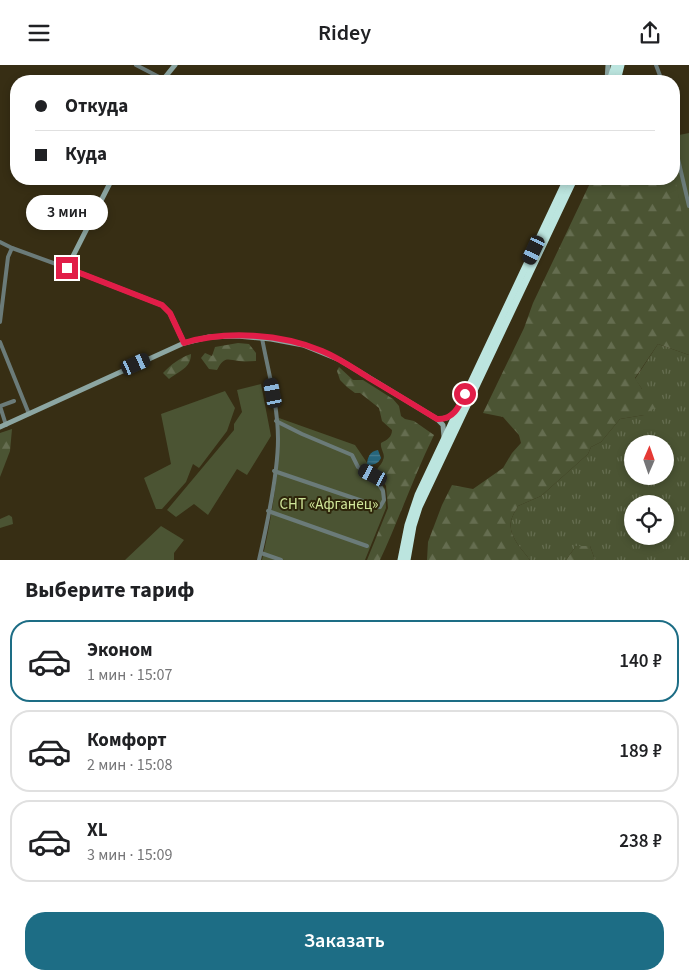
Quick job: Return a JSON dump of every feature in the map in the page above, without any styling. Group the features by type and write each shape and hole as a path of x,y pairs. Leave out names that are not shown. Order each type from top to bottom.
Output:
{"highway":[{"path":"401,560 415,503 564,185"},
{"path":"407,560 418,507 571,185"}],"street":[{"path":"136,65 154,75"},
{"path":"167,75 175,65"},
{"path":"680,167 689,206"},
{"path":"67,268 109,185"},
{"path":"0,242 12,249 162,305 170,313 184,343"},
{"path":"0,321 8,257 12,249"},
{"path":"14,401 0,406 3,426 184,343 220,336 262,338 297,343 328,354 437,419 443,425 444,438"},
{"path":"259,560 278,439 273,393 262,338"},
{"path":"0,342 30,414"},
{"path":"437,419 447,418 457,411"},
{"path":"274,471 380,507 384,500 383,491 373,475 358,467 352,455 276,421"},
{"path":"268,511 367,546"},
{"path":"261,553 281,560"}],"green space":[{"path":"689,133 689,252 676,185 680,185 680,135"},
{"path":"589,185 679,185 689,238 689,355 658,344 635,378 642,389 654,388 659,396 658,406 644,415 620,419 601,442 591,447 588,454 541,496 518,506 511,521 512,532 516,542 530,560 427,560 428,542 452,485 473,489 503,468 521,443 519,435 503,417 483,413 524,328 533,303"},
{"path":"238,343 249,344 256,353 256,361 226,360 217,370 209,369 201,358 205,353 212,356 215,347"},
{"path":"658,344 689,355 689,560 595,560 590,546 576,546 566,560 530,560 516,542 512,532 511,521 518,506 541,496 588,454 591,447 601,442 620,419 644,415 642,389 635,379"},
{"path":"191,354 187,366 169,379 163,373 183,357"},
{"path":"339,367 353,380 363,380 393,399 399,406 401,416 414,421 434,435 380,560 367,560 388,508 386,486 376,471 384,458 381,443 389,438 392,430 382,421 379,408 360,393 355,393 340,380 337,371"},
{"path":"261,384 271,436 247,475 237,469 208,515 194,504 176,517 167,510 234,430 234,424 242,412 237,390"},
{"path":"225,391 235,408 227,431 199,468 193,464 186,482 162,509 156,509 144,478 171,464 161,414"},
{"name":"СНТ «Афганец»","path":"279,418 355,445 385,489 386,508 365,560 262,560 275,489"},
{"path":"12,429 10,451 0,477 0,433"},
{"path":"9,515 12,517 13,524 0,528 0,519"},
{"path":"161,526 184,540 174,553 174,560 125,560"},
{"path":"576,546 590,546 595,560 566,560"}],"water":[{"path":"378,450 380,460 376,464 367,465 370,455"}],"route":[{"path":"67,268 159,303 170,313 184,343 208,337 232,335 303,345 340,360 437,419 447,418 457,411 465,394"}]}
